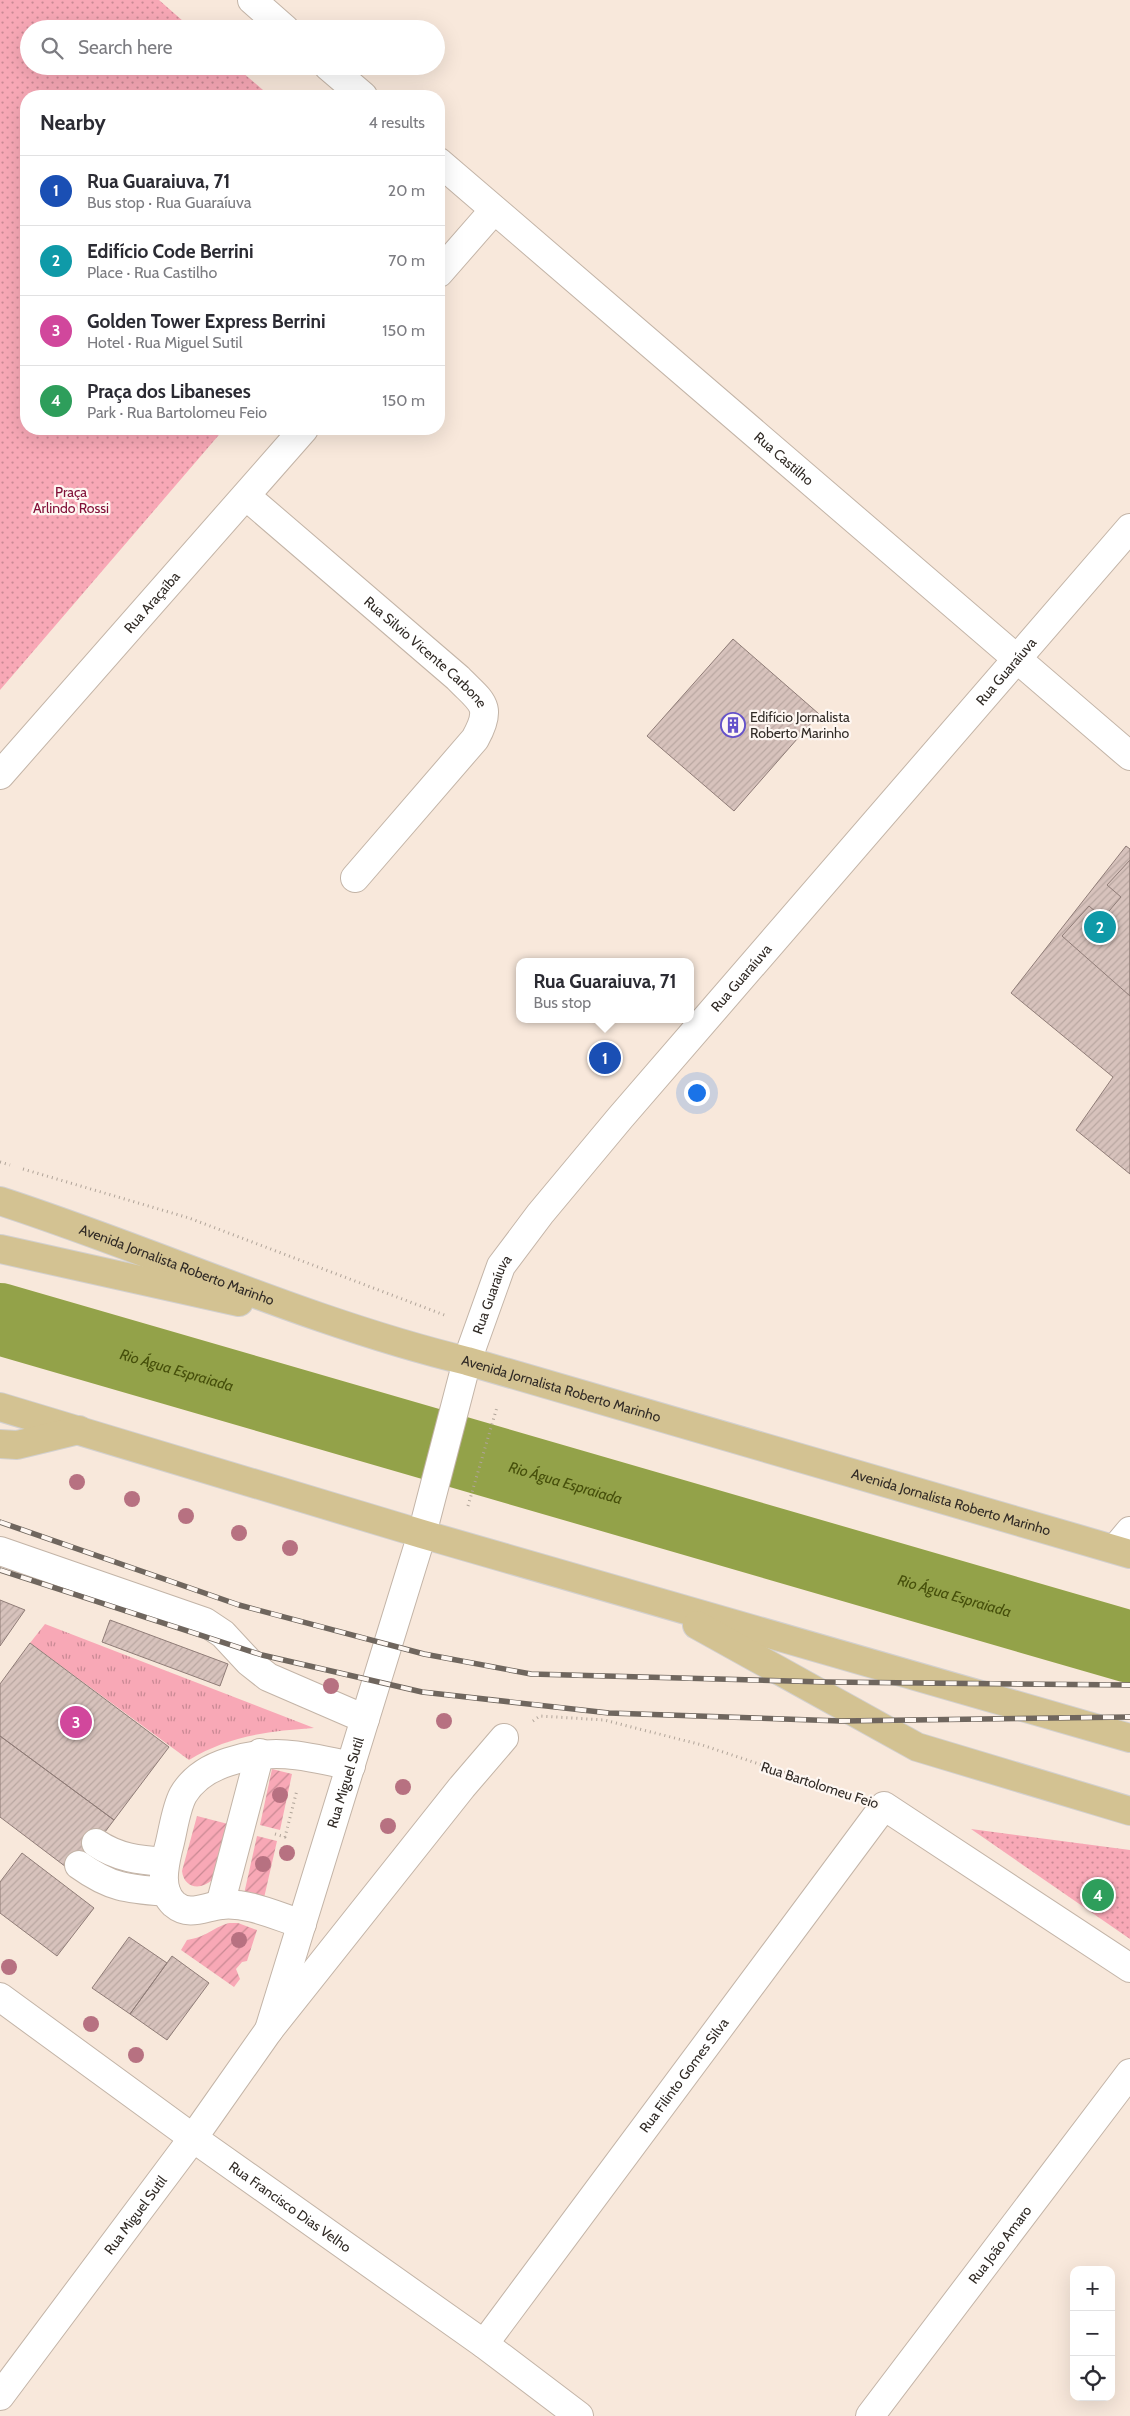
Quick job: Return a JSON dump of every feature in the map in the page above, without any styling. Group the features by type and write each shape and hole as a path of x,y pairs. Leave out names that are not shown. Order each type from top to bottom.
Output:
{"main road":[{"name":"Avenida Jornalista Roberto Marinho","path":"0,1201 75,1226 333,1323 408,1346 1125,1544"},
{"path":"0,1249 333,1323"},
{"path":"0,1407 422,1534 1130,1738"},
{"path":"0,1444 17,1445 80,1430"},
{"path":"654,1601 918,1747 1130,1811"}],"street":[{"path":"252,0 275,20"},
{"path":"338,75 356,90"},
{"name":"Rua Castilho","path":"445,167 1130,756"},
{"path":"445,267 494,210"},
{"name":"Rua Araçaíba","path":"0,775 299,435"},
{"name":"Rua Silvio Vicente Carbone","path":"246,496 458,678 482,704 486,713 483,724 475,738 356,878"},
{"name":"Rua Guaraíuva","path":"422,1534 467,1361 501,1266 540,1214 625,1112 1130,528"},
{"name":"Rua Miguel Sutil","path":"269,2030 422,1534"},
{"path":"0,1551 205,1622 223,1634 249,1662 268,1677 365,1719"},
{"name":"Rua Miguel Sutil","path":"0,2396 193,2138 269,2030 462,1787 504,1738"},
{"path":"302,1924 246,1906 220,1905 187,1911 174,1904 166,1892 163,1877 165,1862 182,1797 190,1783 212,1767 260,1753 279,1752 350,1766"},
{"path":"220,1905 260,1753"},
{"name":"Rua Bartolomeu Feio","path":"884,1806 1130,1968"},
{"name":"Rua Filinto Gomes Silva","path":"484,2344 884,1806"},
{"path":"96,1842 110,1853 129,1859 165,1862"},
{"path":"80,1865 100,1880 124,1888 166,1892"},
{"name":"Rua Francisco Dias Velho","path":"0,1997 193,2138 484,2344 579,2416"},
{"name":"Rua João Amaro","path":"870,2416 1130,2073"}],"path":[{"path":"0,1162 189,1218 419,1307"},
{"path":"471,1499 487,1440"},
{"name":"Rua Bartolomeu Feio","path":"504,1738 540,1716 604,1720 702,1745 884,1806"}],"green space":[{"name":"Praça Arlindo Rossi","path":"0,0 159,0 182,20 20,20 20,75 246,75 263,90 20,90 20,435 219,435 0,690"},
{"path":"45,1624 314,1728 249,1736 219,1745 189,1760 30,1643"},
{"path":"272,1769 292,1774 280,1830 260,1825"},
{"path":"197,1816 228,1824 212,1880 203,1886 189,1884 183,1877 182,1871"},
{"path":"971,1829 1130,1850 1130,1939"},
{"path":"257,1836 277,1841 264,1898 244,1894"},
{"path":"229,1923 238,1923 257,1930 247,1961 242,1962 236,1969 240,1979 234,1987 181,1950 187,1940 200,1937"}],"building":[{"name":"Edifício Jornalista Roberto Marinho","path":"733,639 819,714 734,811 647,736"},
{"path":"1126,846 1130,849 1130,1174 1076,1130 1113,1077 1011,993"},
{"path":"1130,860 1130,996 1062,936 1089,906 1103,918 1121,897 1107,885"},
{"path":"0,1600 25,1610 0,1646"},
{"path":"110,1620 228,1664 220,1686 102,1642"},
{"path":"30,1643 169,1747 114,1820 0,1736 0,1684"},
{"path":"0,1736 114,1820 74,1873 0,1817"},
{"path":"22,1853 94,1908 57,1956 0,1913 0,1882"},
{"path":"129,1937 167,1963 130,2014 92,1988"},
{"path":"172,1956 209,1983 167,2040 130,2014"}],"waterway":[{"name":"Rio Água Espraiada","path":"0,1319 1130,1647"}],"railway":[{"path":"0,1522 239,1605 424,1654 531,1674 826,1682 1130,1685"},
{"path":"0,1570 262,1655 422,1692 609,1713 841,1721 1130,1717"}],"place":[{"name":"Edifício Jornalista Roberto Marinho","path":"733,725"},
{"name":"Edifício Code Berrini","path":"1100,927"},
{"name":"Rua Guaraiuva, 71","path":"605,1058"},
{"name":"Golden Tower Express Berrini","path":"76,1722"},
{"name":"Praça dos Libaneses","path":"1098,1895"}]}
